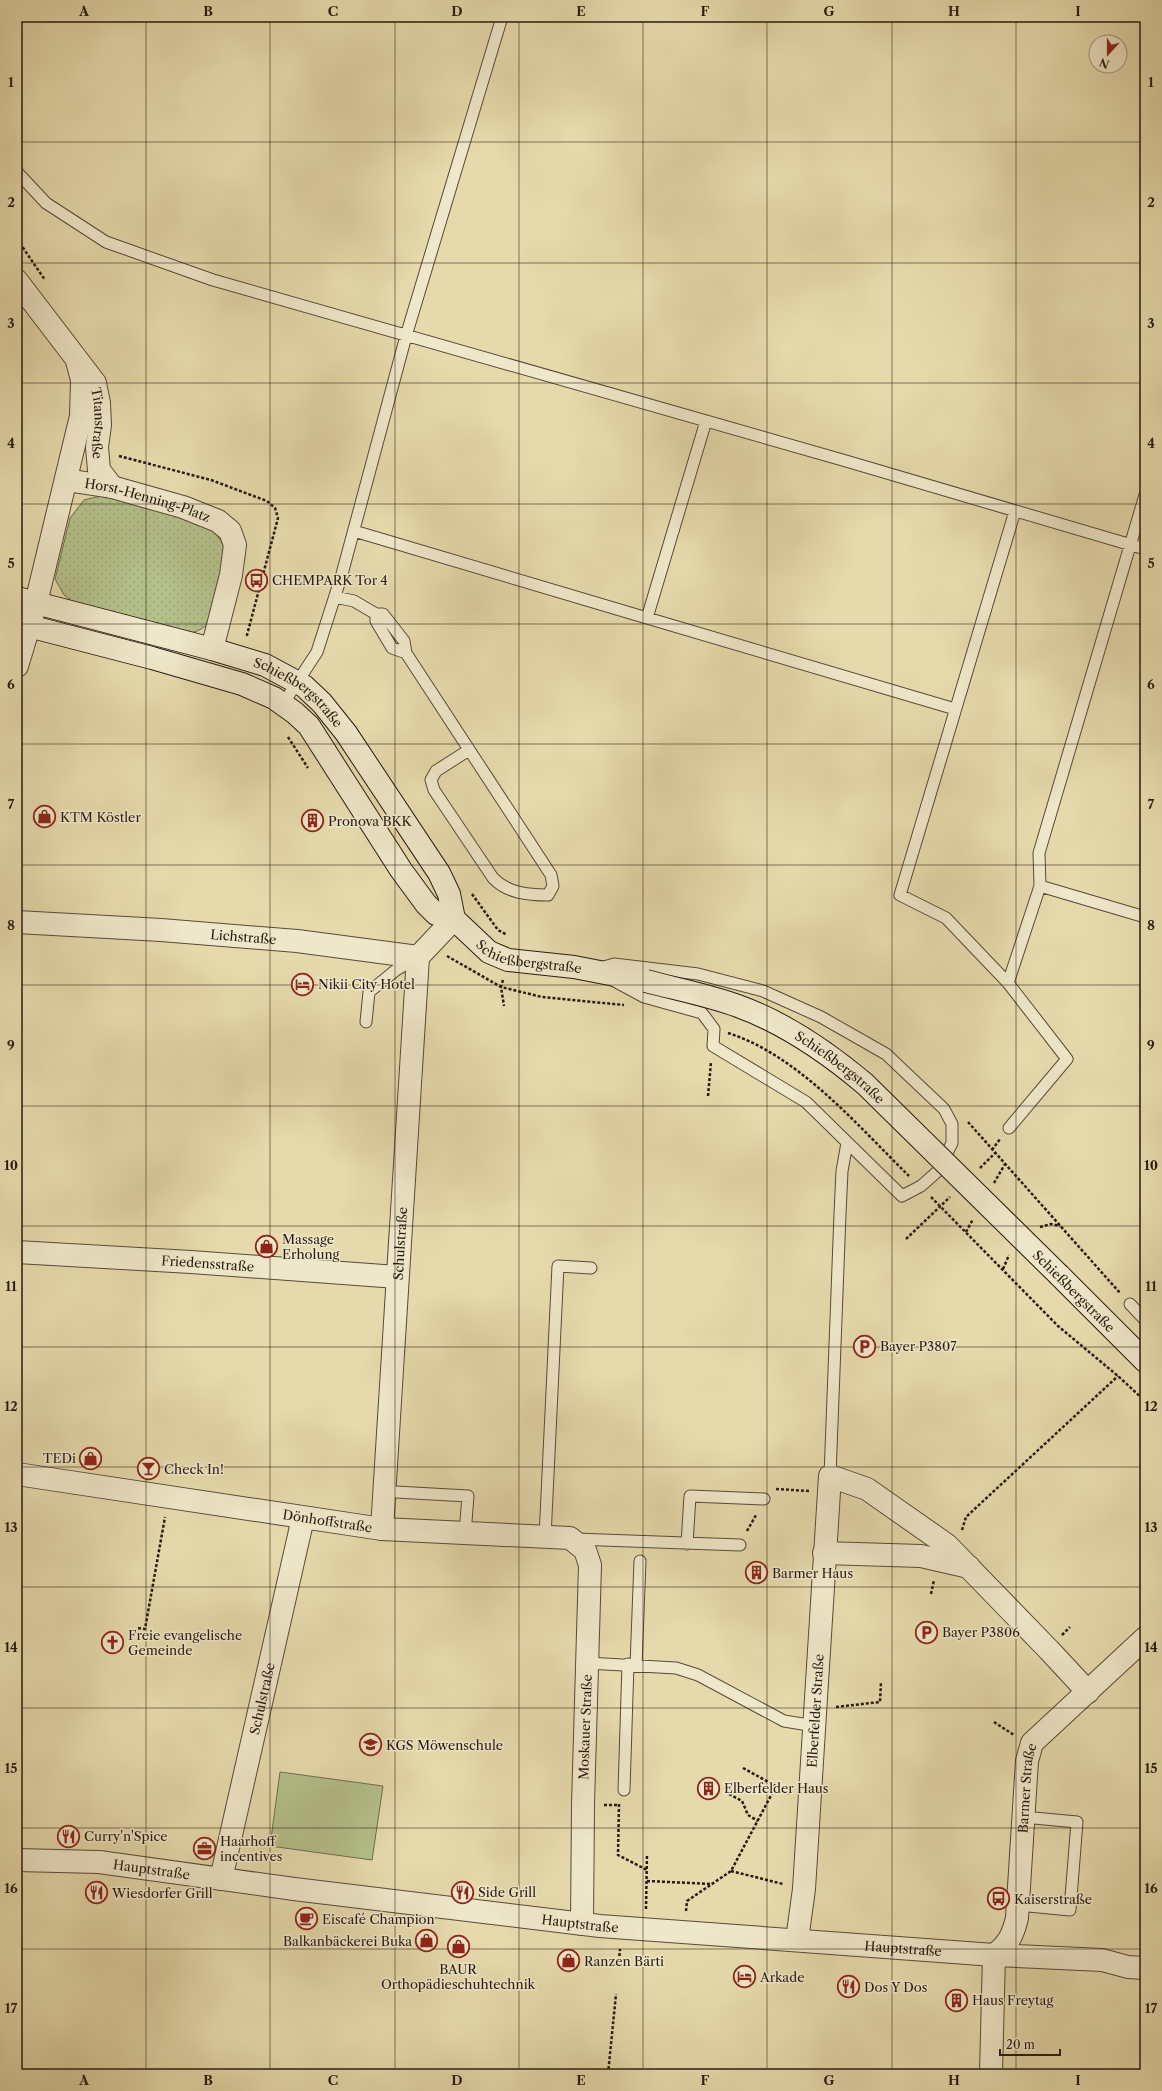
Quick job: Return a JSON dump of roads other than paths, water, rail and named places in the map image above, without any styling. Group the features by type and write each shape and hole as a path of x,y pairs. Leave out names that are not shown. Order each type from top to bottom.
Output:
{"street":[{"name":"Titanstraße","path":"17,281 95,383 99,403 100,425 97,447 99,470 112,487"},
{"name":"Titanstraße","path":"66,480 81,416 83,394 82,380 77,361"},
{"name":"Horst-Henning-Platz","path":"17,666 26,601 66,480 112,487 183,508 218,521 230,531 235,546 231,575 203,660"},
{"name":"Schießbergstraße","path":"26,601 203,660 242,684 274,698 283,704 309,726 401,870 426,904 436,914 454,919 489,952 508,960 594,970 646,981 738,1006 784,1027 835,1059 865,1084 1145,1361"},
{"name":"Schießbergstraße","path":"23,625 203,660 265,665 298,682 322,703 346,733 364,760 438,873 449,894 454,919"},
{"path":"424,951 454,919"},
{"name":"Lichstraße","path":"17,922 161,930 424,951"},
{"name":"Schulstraße","path":"382,1529 398,1277 424,951"},
{"name":"Friedensstraße","path":"17,1252 191,1262 398,1277"},
{"name":"Dönhoffstraße","path":"17,1474 382,1529 570,1538"},
{"path":"830,1476 867,1489 948,1545 972,1568 1088,1692"},
{"name":"Elberfelder Straße","path":"797,1940 804,1889 810,1805 824,1553 830,1476"},
{"name":"Schulstraße","path":"221,1879 303,1518"},
{"name":"Moskauer Straße","path":"570,1538 585,1550 590,1565 583,1804 582,1924"},
{"path":"824,1553 921,1556 972,1568"},
{"name":"Barmer Straße","path":"994,1955 1004,1948 1013,1935 1018,1906 1027,1761 1032,1744 1145,1638"},
{"name":"Hauptstraße","path":"17,1860 99,1862 221,1879 582,1924 644,1930 994,1955 1102,1960 1128,1967 1145,1968"},
{"path":"991,2074 994,1955"}],"lane":[{"path":"283,704 318,652 354,531 406,336 502,17"},
{"path":"17,172 46,203 106,242 213,280 706,421 1145,549"},
{"path":"647,618 706,421"},
{"path":"1008,983 1040,886 1039,853 1145,495"},
{"path":"1009,1128 1067,1058 1008,983 946,918 900,895 1015,511"},
{"path":"354,531 955,709"},
{"path":"335,597 354,601 376,614 376,621 392,648 406,653 551,875 553,886 548,895 529,895 501,887 493,878 434,790 431,780 436,771 469,750"},
{"path":"1040,886 1145,917"},
{"path":"366,1022 369,992 396,970 424,951"},
{"path":"614,964 698,974 763,991 821,1016 886,1054 944,1109 952,1124 952,1142 938,1171 921,1186 902,1196 847,1143 825,1119 795,1093 758,1074 713,1046 714,1029 702,1013 644,997 594,970 614,964"},
{"path":"830,1476 842,1171 847,1143"},
{"path":"545,1537 558,1266 591,1268"},
{"path":"1130,1304 1145,1320"},
{"path":"396,1492 468,1496 465,1534"},
{"path":"687,1544 690,1496 764,1500"},
{"name":"Dönhoffstraße","path":"570,1538 740,1545"},
{"path":"624,1790 640,1561"},
{"path":"587,1663 632,1664 676,1668 698,1675 784,1721 815,1718"},
{"path":"1018,1906 1070,1910 1077,1822 1023,1817"}],"place":[{"name":"CHEMPARK Tor 4","path":"256,580"},
{"name":"KTM Köstler","path":"44,817"},
{"name":"Pronova BKK","path":"312,821"},
{"name":"Nikii City Hotel","path":"302,984"},
{"name":"Massage Erholung","path":"267,1246"},
{"name":"Bayer P3807","path":"864,1346"},
{"name":"TEDi","path":"91,1458"},
{"name":"Check In!","path":"149,1469"},
{"name":"Barmer Haus","path":"757,1573"},
{"name":"Bayer P3806","path":"927,1632"},
{"name":"Freie evangelische Gemeinde","path":"112,1642"},
{"name":"KGS Möwenschule","path":"370,1745"},
{"name":"Elberfelder Haus","path":"709,1788"},
{"name":"Curry'n'Spice","path":"68,1836"},
{"name":"Haarhoff incentives","path":"205,1848"},
{"name":"Side Grill","path":"463,1892"},
{"name":"Wiesdorfer Grill","path":"97,1893"},
{"name":"Kaiserstraße","path":"999,1899"},
{"name":"Eiscafé Champion","path":"307,1919"},
{"name":"Balkanbäckerei Buka","path":"427,1941"},
{"name":"BAUR Orthopädieschuhtechnik","path":"458,1947"},
{"name":"Ranzen Bärti","path":"568,1961"},
{"name":"Arkade","path":"744,1977"},
{"name":"Dos Y Dos","path":"848,1987"},
{"name":"Haus Freytag","path":"956,2000"}]}
